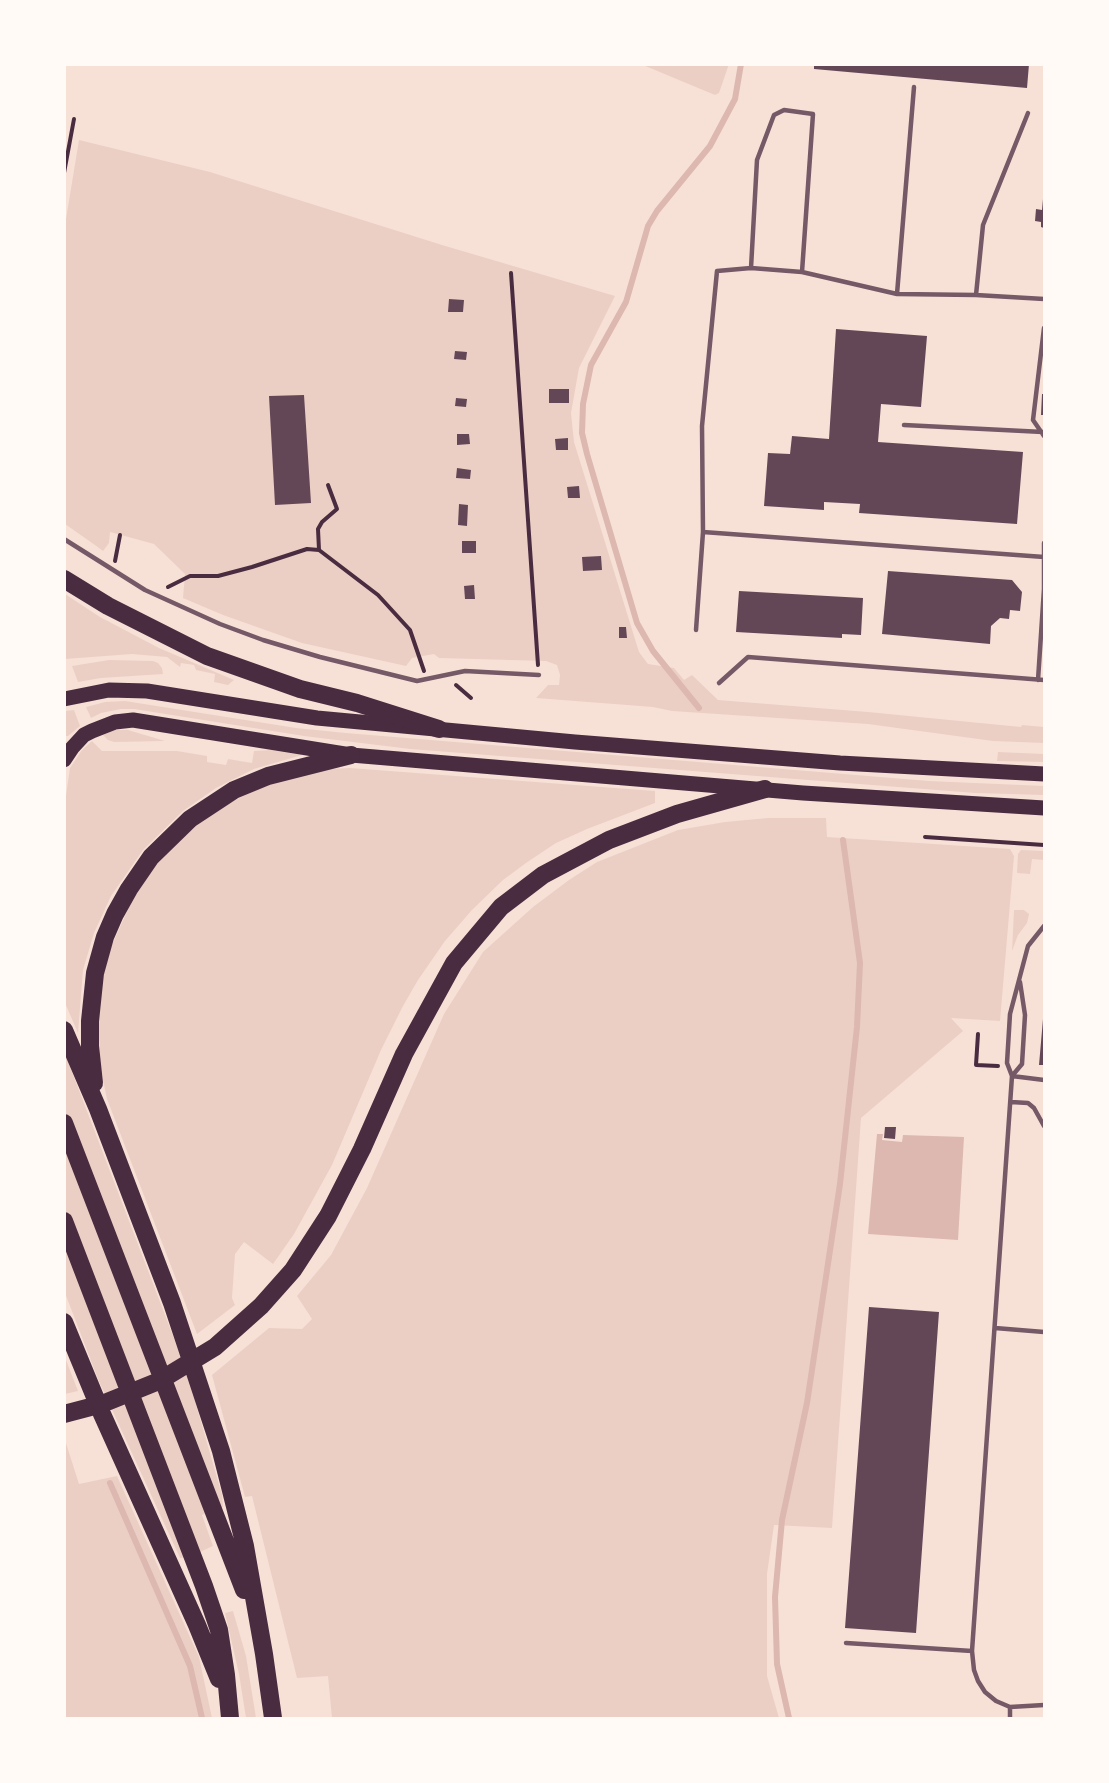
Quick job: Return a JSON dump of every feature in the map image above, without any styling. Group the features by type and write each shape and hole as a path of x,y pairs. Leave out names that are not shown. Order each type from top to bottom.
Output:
{"highway":[{"path":"64,579 108,606 207,656 300,689 357,703 439,729"},
{"path":"98,1109 90,1046 95,973 108,929 136,877 177,831 234,790 268,776 351,755"},
{"path":"64,1414 102,1404 159,1381 215,1347 249,1318 293,1270 316,1237 362,1149 404,1054 454,963 501,907 543,875 609,840 677,814 765,789"},
{"path":"64,1030 98,1109 172,1303 208,1408 234,1497 245,1546 273,1719"},
{"path":"64,1123 258,1625"},
{"path":"64,1221 219,1630 230,1718"},
{"path":"64,1322 102,1414 200,1632 219,1679 230,1718"}],"main road":[{"path":"64,699 109,690 147,691 317,718 840,763 1044,774"},
{"path":"64,760 84,735 92,730 115,722 133,720 351,755 765,789 988,806 1044,808"}],"lane":[{"path":"897,294 914,87"},
{"path":"751,268 757,160 774,115 784,110 813,114 802,272"},
{"path":"976,295 983,225 1028,113"},
{"path":"696,630 703,532 702,426 717,271 751,268 802,272 897,294 1044,299"},
{"path":"1044,328 1033,420 1044,434"},
{"path":"904,425 1044,434"},
{"path":"703,532 1044,557"},
{"path":"64,538 145,590 220,624 263,640 417,681 465,671 538,675"},
{"path":"1038,680 1044,589 1044,543"},
{"path":"719,683 748,657 1044,680"},
{"path":"1044,926 1028,946 1010,1014 1008,1066 1012,1076 1011,1102 972,1651 974,1670 985,1692 996,1701 1010,1707 1044,1705"},
{"path":"1012,1076 1022,1064 1025,1015 1020,980"},
{"path":"1012,1076 1044,1080"},
{"path":"1011,1102 1028,1103 1034,1108 1044,1126"},
{"path":"995,1329 1044,1332"},
{"path":"846,1643 972,1651"},
{"path":"1010,1707 1010,1719"}],"path":[{"path":"64,173 74,118"},
{"path":"510,273 538,661"},
{"path":"319,550 318,529 322,522 338,509 328,485"},
{"path":"111,570 117,556 120,535"},
{"path":"183,580 189,576 218,576 307,549 319,550 378,595 410,630 426,680"},
{"path":"450,675 458,688 471,699"},
{"path":"925,837 1044,845"},
{"path":"978,1034 976,1065 1008,1066"}],"shaded area":[{"path":"729,64 719,93 715,95 643,65"},
{"path":"79,140 210,172 442,245 615,296 579,368 571,413 574,442 639,652 648,664 674,668 684,680 692,675 718,700 1021,727 1022,725 1044,727 1044,743 993,741 868,724 672,711 653,707 536,698 548,685 559,685 560,675 557,665 546,661 439,658 434,654 412,658 406,666 302,643 183,598 185,574 154,544 110,532 109,543 103,551 65,524 64,231"},
{"path":"65,594 100,617 159,648 234,680 228,685 214,682 215,674 196,670 194,665 181,663 180,667 167,657 132,654 65,659"},
{"path":"109,660 153,661 162,668 163,674 101,678 78,682 72,666"},
{"path":"125,701 296,728 929,781 1044,786 1044,795 975,793 410,749 304,736 134,709 101,713 91,718 86,707 105,702"},
{"path":"74,710 80,726 65,736 65,711"},
{"path":"115,730 128,730 165,741 114,742 103,735"},
{"path":"92,741 102,751 177,751 207,756 207,762 226,765 228,759 252,763 254,751 272,750 302,755 254,769 216,788 183,811 143,850 111,896 94,933 83,970 78,1033 65,1003 65,802 70,768 82,750"},
{"path":"998,752 1044,754 1044,762 997,761"},
{"path":"350,768 655,791 655,803 556,843 503,880 445,941 403,1006 381,1050 332,1165 294,1234 273,1264 244,1242 235,1254 232,1298 235,1305 197,1334 107,1099 100,1059 98,1014 102,980 111,947 134,896 171,847 227,804 260,788 297,775 326,769"},
{"path":"768,818 826,818 827,837 1010,849 1014,856 1000,1021 951,1018 963,1031 861,1118 832,1528 774,1525 767,1574 767,1676 779,1718 332,1718 328,1676 297,1678 252,1496 245,1497 212,1375 269,1328 302,1329 312,1319 297,1296 331,1255 367,1188 444,1014 483,952 533,907 597,862 678,830"},
{"path":"1021,850 1044,851 1044,860 1032,859 1030,874 1017,873 1018,854"},
{"path":"1014,910 1024,910 1029,914 1027,923 1018,935 1012,951"},
{"path":"64,1051 175,1341 222,1495 223,1507 202,1515 213,1546 189,1557 180,1558 98,1379 65,1293"},
{"path":"877,1134 883,1134 882,1140 902,1142 903,1135 964,1137 958,1240 868,1234"},
{"path":"64,1355 78,1391 65,1394 64,1394"},
{"path":"65,1440 79,1484 117,1476 199,1657 212,1718 65,1718"},
{"path":"233,1611 246,1656 256,1718 246,1718 225,1613"}],"building":[{"path":"814,64 1029,64 1027,88 814,69"},
{"path":"1043,199 1044,228 1041,227 1041,222 1035,221 1036,209 1042,210"},
{"path":"449,299 464,300 463,312 448,312"},
{"path":"836,329 927,336 921,407 881,404 878,442 1023,452 1017,524 859,513 860,504 824,502 824,510 764,506 768,453 790,454 792,436 829,439"},
{"path":"455,351 467,352 466,360 454,359"},
{"path":"549,389 569,389 569,403 549,403"},
{"path":"1042,394 1044,394 1044,415 1041,415"},
{"path":"304,395 311,503 275,505 269,396"},
{"path":"456,398 467,399 466,407 455,406"},
{"path":"457,434 469,434 470,444 457,445"},
{"path":"568,438 568,450 556,450 555,439"},
{"path":"457,468 471,470 470,479 456,478"},
{"path":"579,486 580,498 568,498 567,487"},
{"path":"459,504 468,505 467,526 458,525"},
{"path":"462,541 476,541 476,553 462,553"},
{"path":"601,556 602,570 583,571 582,557"},
{"path":"888,571 1012,580 1022,592 1020,611 1010,610 1009,619 1000,618 991,626 990,644 882,634"},
{"path":"474,585 475,599 465,599 464,586"},
{"path":"739,591 863,598 861,635 842,634 842,638 736,632"},
{"path":"619,627 626,627 627,638 619,638"},
{"path":"1043,1019 1044,1065 1039,1065"},
{"path":"885,1127 896,1127 895,1139 884,1138"},
{"path":"869,1307 939,1312 916,1633 845,1628"}],"waterway":[{"path":"699,708 653,651 637,623 587,454 582,433 583,404 591,365 626,302 648,226 657,211 710,146 735,99 741,64"},
{"path":"789,1718 777,1664 775,1597 782,1520 807,1403 840,1184 857,1027 860,963 843,840"},
{"path":"110,1483 190,1666 202,1718"}]}
